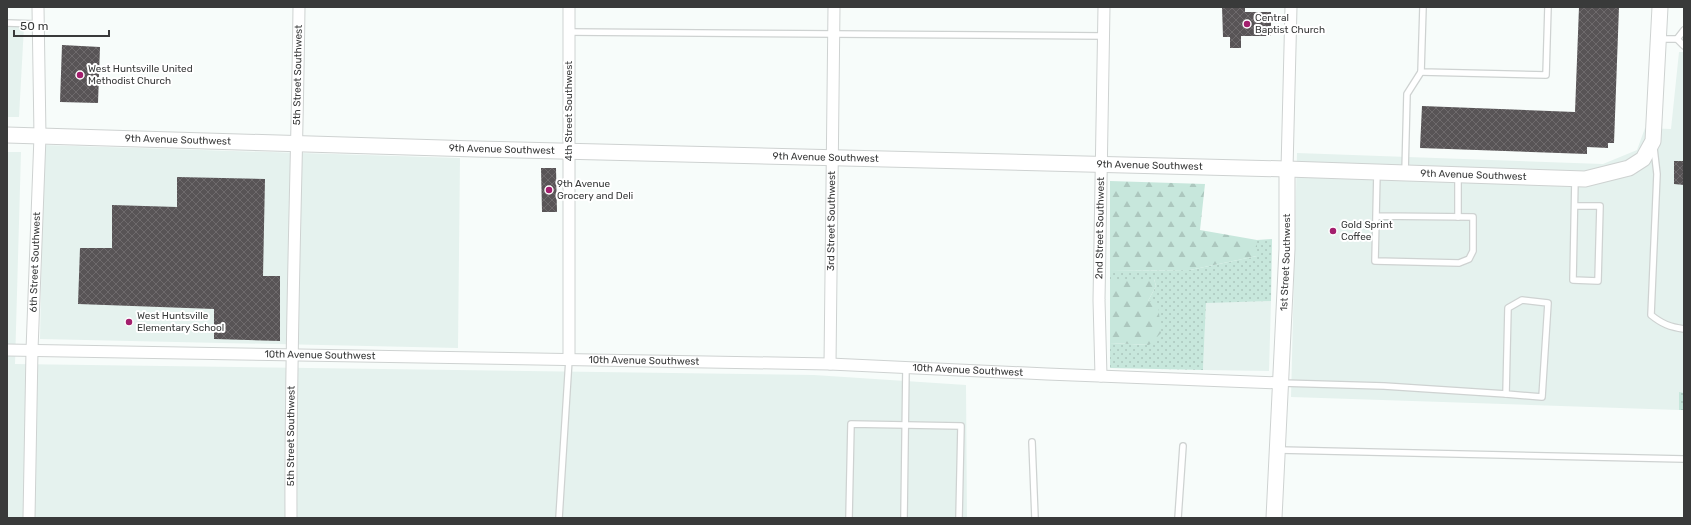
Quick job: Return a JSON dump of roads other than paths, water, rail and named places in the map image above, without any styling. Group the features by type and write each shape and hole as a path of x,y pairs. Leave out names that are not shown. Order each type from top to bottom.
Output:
{"street":[{"name":"6th Street Southwest","path":"29,518 32,350 40,136 38,7"},
{"name":"5th Street Southwest","path":"291,518 291,354 299,7"},
{"name":"4th Street Southwest","path":"569,7 569,359"},
{"name":"3rd Street Southwest","path":"830,364 834,7"},
{"name":"2nd Street Southwest","path":"1101,376 1099,300 1104,7"},
{"name":"1st Street Southwest","path":"1274,518 1288,249 1287,169 1291,7"},
{"path":"1653,141 1660,7"},
{"name":"9th Avenue Southwest","path":"7,135 297,144 1287,169 1585,179 1613,174 1629,168 1641,161 1653,141"},
{"name":"10th Avenue Southwest","path":"7,350 830,364 1281,383"}],"lane":[{"path":"1405,173 1406,94 1421,72 1423,7"},
{"path":"1421,72 1546,75 1548,7"},
{"path":"7,23 38,24"},
{"path":"1677,39 1684,30"},
{"path":"569,32 1103,36"},
{"path":"1659,38 1677,39 1684,46"},
{"path":"1653,141 1657,174 1651,315 1661,323 1671,328 1684,329"},
{"path":"1376,216 1473,217 1473,251 1469,259 1459,263 1375,261 1376,216 1377,172"},
{"path":"1458,175 1458,217"},
{"path":"1575,178 1573,280 1598,281 1600,206 1575,206"},
{"path":"1281,383 1384,386 1542,397 1548,303 1522,300 1508,308 1506,394"},
{"path":"559,518 569,359"},
{"path":"904,518 906,367"},
{"path":"849,518 851,424 961,426 959,518"},
{"path":"1032,442 1035,518"},
{"path":"1178,518 1183,446"},
{"path":"1278,450 1684,459"}],"place":[{"name":"Central Baptist Church","path":"1247,24"},
{"name":"West Huntsville United Methodist Church","path":"80,75"},
{"name":"9th Avenue Grocery and Deli","path":"549,190"},
{"name":"Gold Sprint Coffee","path":"1333,231"},
{"name":"West Huntsville Elementary School","path":"129,322"}]}
